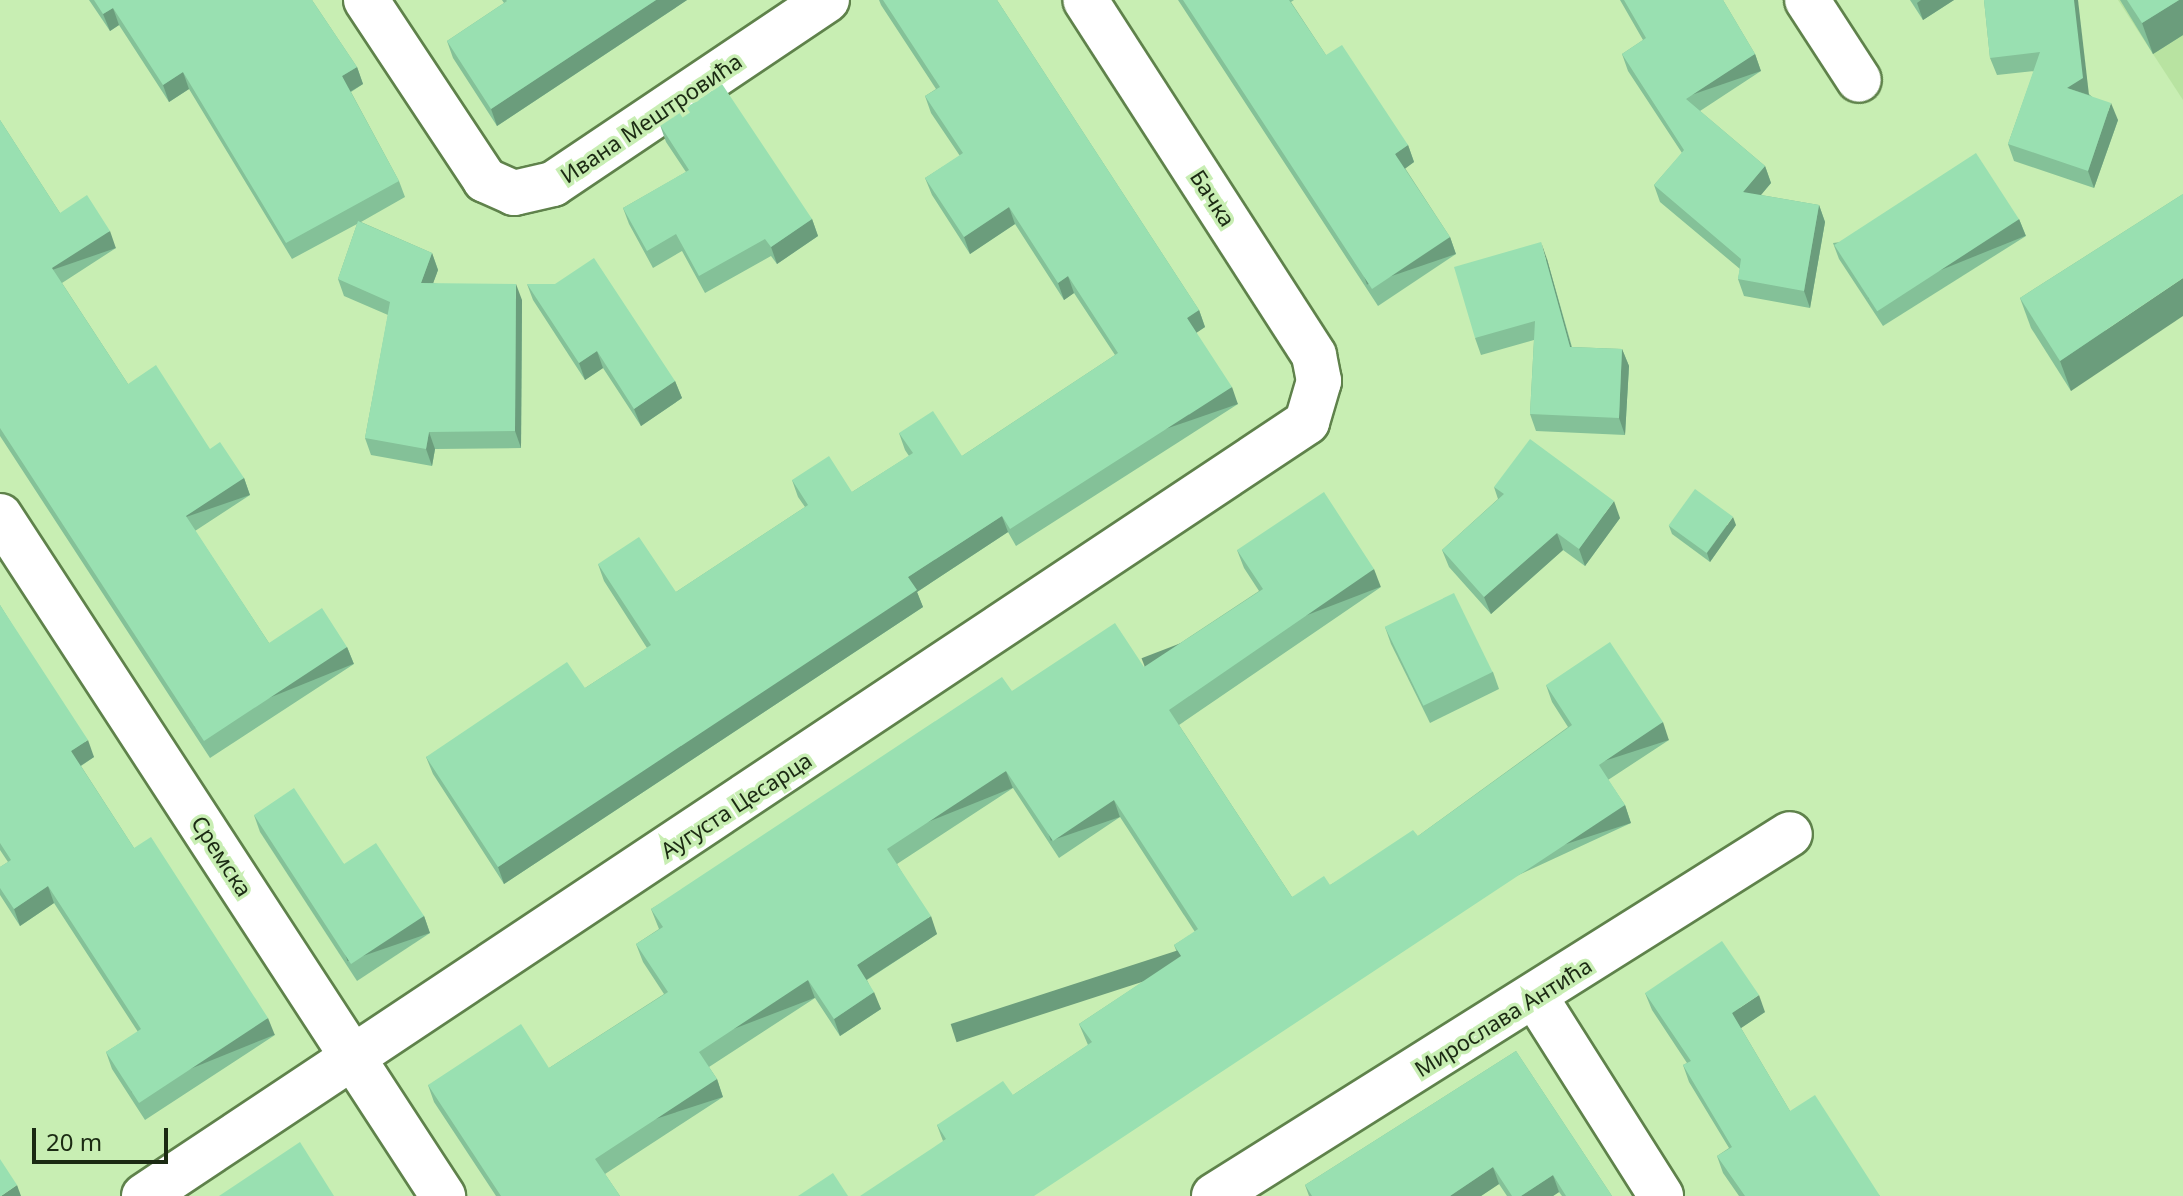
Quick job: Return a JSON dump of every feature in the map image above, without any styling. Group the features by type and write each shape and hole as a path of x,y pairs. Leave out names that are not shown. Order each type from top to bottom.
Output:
{"street":[{"name":"Ивана Мештровића","path":"366,0 485,180 514,193 553,184 827,0"},
{"name":"Бачка","path":"1085,0 1314,355 1316,403"},
{"path":"1807,0 1859,80"},
{"name":"Аугуста Цесарца","path":"144,1196 1293,436 1316,403"},
{"name":"Сремска","path":"1,519 443,1196"},
{"name":"Мирослава Антића","path":"1214,1196 1536,998 1790,834"},
{"path":"1536,998 1661,1196"}],"shaded area":[{"path":"2118,0 2183,0 2183,100 2153,54"}],"building":[{"path":"94,0 312,0 357,67 342,76 399,181 286,243 183,72 163,85 113,8 103,14"},
{"path":"506,0 656,0 491,109 447,41"},
{"path":"883,0 997,0 1199,310 1187,318 1232,387 1010,529 1002,516 908,577 917,590 498,867 426,757 567,662 585,688 651,645 598,564 639,537 676,592 808,505 792,480 829,456 852,492 913,453 899,433 933,411 962,456 1118,353 1068,276 1058,283 1009,207 964,237 925,178 963,153 925,96 940,87"},
{"path":"1183,0 1289,0 1326,55 1342,45 1408,145 1395,154 1450,237 1372,289"},
{"path":"1624,0 1723,0 1755,54 1686,99 1765,166 1743,192 1819,205 1804,291 1738,279 1741,259 1654,185 1684,150 1622,54 1646,38"},
{"path":"1984,0 2074,0 2083,78 2067,88 2111,103 2088,171 2008,144 2040,52 1990,58"},
{"path":"2127,0 2179,0 2142,23"},
{"path":"722,84 812,219 771,247 765,239 699,276 676,234 647,251 623,208 689,170 660,125"},
{"path":"0,120 60,213 87,195 110,231 52,268 128,384 156,365 210,449 220,442 244,478 186,516 269,643 322,608 347,647 204,741 0,428"},
{"path":"1976,153 2019,219 1877,311 1834,245"},
{"path":"2183,194 2183,278 2060,361 2020,298"},
{"path":"358,221 432,253 421,283 516,284 515,431 429,432 426,449 365,438 390,302 338,279"},
{"path":"1541,242 1570,347 1622,349 1619,418 1530,414 1535,321 1475,338 1454,267"},
{"path":"594,258 675,381 634,409 597,351 579,363 527,284 555,284"},
{"path":"1530,439 1614,501 1579,549 1557,533 1484,597 1442,550 1504,494 1494,487"},
{"path":"1695,489 1733,517 1707,553 1669,525"},
{"path":"1324,492 1374,569 1169,710 1292,897 1324,876 1330,885 1413,830 1418,836 1572,725 1546,685 1610,642 1663,722 1599,765 1625,805 1034,1196 860,1196 946,1139 937,1125 1003,1081 1013,1095 1092,1042 1079,1024 1181,956 1174,945 1198,929 1114,800 1053,841 1006,771 887,849 931,916 857,965 874,992 834,1019 808,980 699,1052 717,1079 595,1159 620,1196 501,1196 428,1085 521,1024 549,1068 668,992 636,944 663,927 651,909 1002,677 1012,691 1115,623 1144,667 1263,589 1237,550"},
{"path":"1454,593 1493,672 1423,706 1385,627"},
{"path":"0,605 88,740 71,751 134,848 151,837 268,1018 139,1103 106,1052 141,1029 48,886 14,909 0,888 0,867 11,860 0,843"},
{"path":"294,788 344,864 376,843 424,916 351,964 254,815"},
{"path":"1722,941 1759,995 1732,1013 1790,1111 1815,1095 1880,1196 1745,1196 1717,1156 1732,1147 1683,1065 1691,1061 1645,993"},
{"path":"1516,1051 1612,1196 1566,1196 1553,1175 1521,1196 1512,1196 1493,1167 1450,1196 1312,1196 1305,1185"},
{"path":"300,1142 334,1196 219,1196"},
{"path":"0,1159 17,1185 1,1196 0,1196"},
{"path":"833,1173 848,1196 798,1196"}]}
